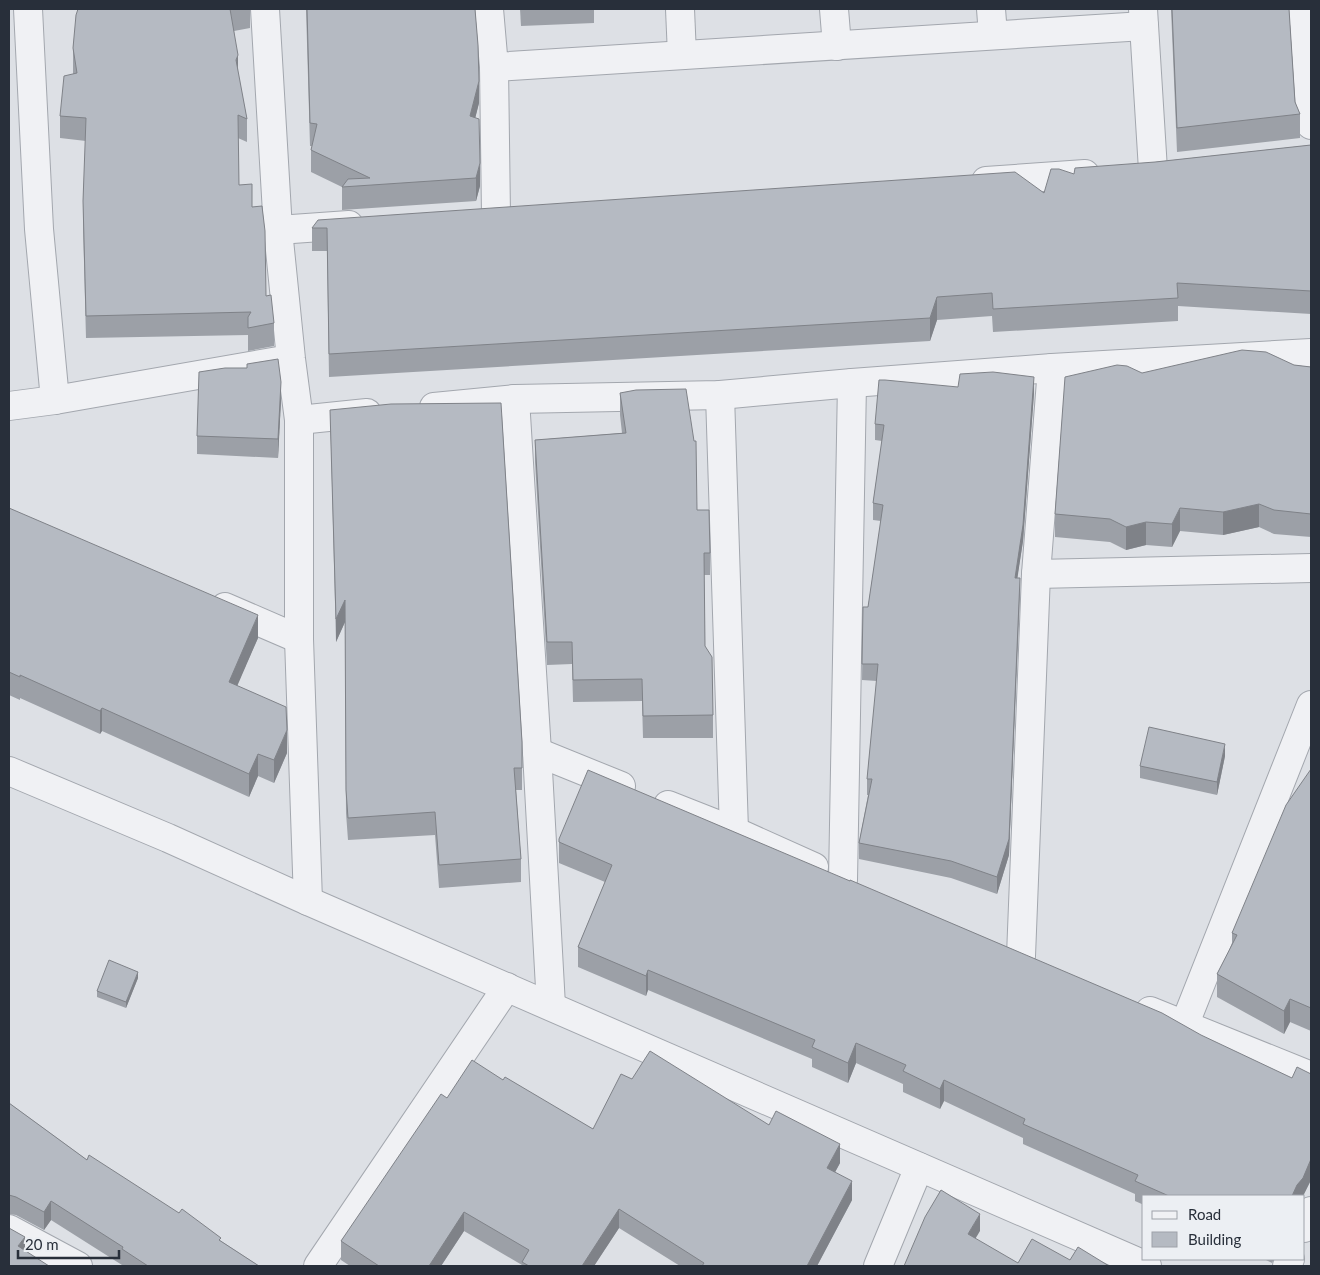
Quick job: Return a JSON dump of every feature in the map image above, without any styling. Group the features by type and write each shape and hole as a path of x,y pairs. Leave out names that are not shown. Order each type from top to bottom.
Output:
{"street":[{"path":"28,9 39,229 55,400"},
{"path":"265,9 278,230 299,420 299,639 308,900"},
{"path":"489,9 494,67 496,215"},
{"path":"680,9 682,55"},
{"path":"834,9 837,46"},
{"path":"991,9 993,36"},
{"path":"1303,9 1311,124"},
{"path":"494,67 993,36 1144,17 1143,170 964,183"},
{"path":"278,230 377,223"},
{"path":"299,420 515,399 720,395 1052,368 1311,353"},
{"path":"9,406 55,400 291,358"},
{"path":"995,945 1030,960 1036,574 1052,368"},
{"path":"537,752 734,831 852,884 852,383"},
{"path":"720,395 734,831"},
{"path":"515,399 551,1006"},
{"path":"1036,574 1311,568"},
{"path":"199,596 299,639"},
{"path":"1184,1026 1311,705"},
{"path":"9,771 168,838 1147,1266"},
{"path":"321,1265 507,987"},
{"path":"1130,1002 1184,1026 1311,1076"},
{"path":"878,1266 919,1167"},
{"path":"1305,1226 1311,1211"},
{"path":"9,1229 78,1266"}],"building":[{"path":"78,9 230,9 238,55 236,60 247,119 238,115 239,185 252,184 252,207 262,206 265,231 266,296 271,295 274,323 248,328 248,317 251,312 86,316 83,201 86,118 60,116 64,76 77,73 73,48"},
{"path":"307,9 475,9 479,81 470,116 479,119 480,163 476,178 342,187 348,179 370,178 311,150 317,124 310,123"},
{"path":"1172,9 1289,9 1295,102 1300,114 1177,128"},
{"path":"1311,145 1311,291 1177,283 1178,298 993,309 992,293 937,297 930,318 329,354 327,228 312,228 318,220 1015,172 1044,193 1051,169 1059,169 1074,174 1075,168 1155,162"},
{"path":"1242,350 1266,352 1294,365 1311,367 1311,514 1274,510 1259,504 1223,512 1180,508 1172,524 1146,522 1126,527 1110,519 1055,514 1065,377 1117,365 1127,366 1142,373"},
{"path":"278,359 281,382 278,439 197,436 199,372 225,368 247,368 247,364"},
{"path":"993,372 1034,377 1023,525 1015,578 1020,578 1009,839 997,877 951,861 859,843 872,779 867,779 878,664 862,664 863,607 868,607 883,505 873,503 884,425 875,424 879,380 958,387 960,374"},
{"path":"686,389 694,441 696,441 697,510 709,510 710,553 704,553 705,646 712,657 713,715 643,716 642,679 573,680 572,642 547,642 535,440 626,433 620,393 636,390"},
{"path":"501,403 522,742 522,768 514,768 521,859 439,865 435,812 348,818 346,790 345,600 336,619 330,410 391,404"},
{"path":"9,508 258,615 229,682 286,707 287,730 274,760 258,754 249,774 102,708 100,711 20,675 20,677 9,672"},
{"path":"1149,727 1225,744 1217,782 1140,766"},
{"path":"1311,769 1311,1008 1290,999 1284,1011 1217,974 1237,935 1232,933 1286,805"},
{"path":"588,770 1162,1013 1201,1035 1292,1078 1297,1067 1311,1074 1311,1159 1303,1178 1292,1195 1167,1195 1135,1181 1138,1175 1023,1124 1025,1119 944,1080 940,1089 903,1071 906,1065 856,1043 848,1063 812,1047 815,1040 648,970 646,976 578,947 612,865 559,842"},
{"path":"109,960 138,972 126,1002 97,991"},
{"path":"650,1051 769,1125 776,1111 840,1144 827,1168 852,1181 807,1266 702,1266 704,1263 619,1209 582,1266 529,1266 522,1262 529,1250 464,1212 429,1266 379,1266 341,1241 441,1094 447,1098 472,1060 503,1080 505,1077 593,1129 621,1074 632,1079"},
{"path":"9,1103 87,1160 89,1155 179,1213 182,1209 221,1238 219,1240 259,1266 148,1266 122,1249 123,1247 51,1201 44,1212 9,1195"},
{"path":"941,1190 980,1214 968,1234 1018,1263 1032,1239 1070,1260 1078,1247 1109,1266 904,1266 925,1217"},
{"path":"9,1228 25,1237 18,1246 49,1266 9,1266"}]}
